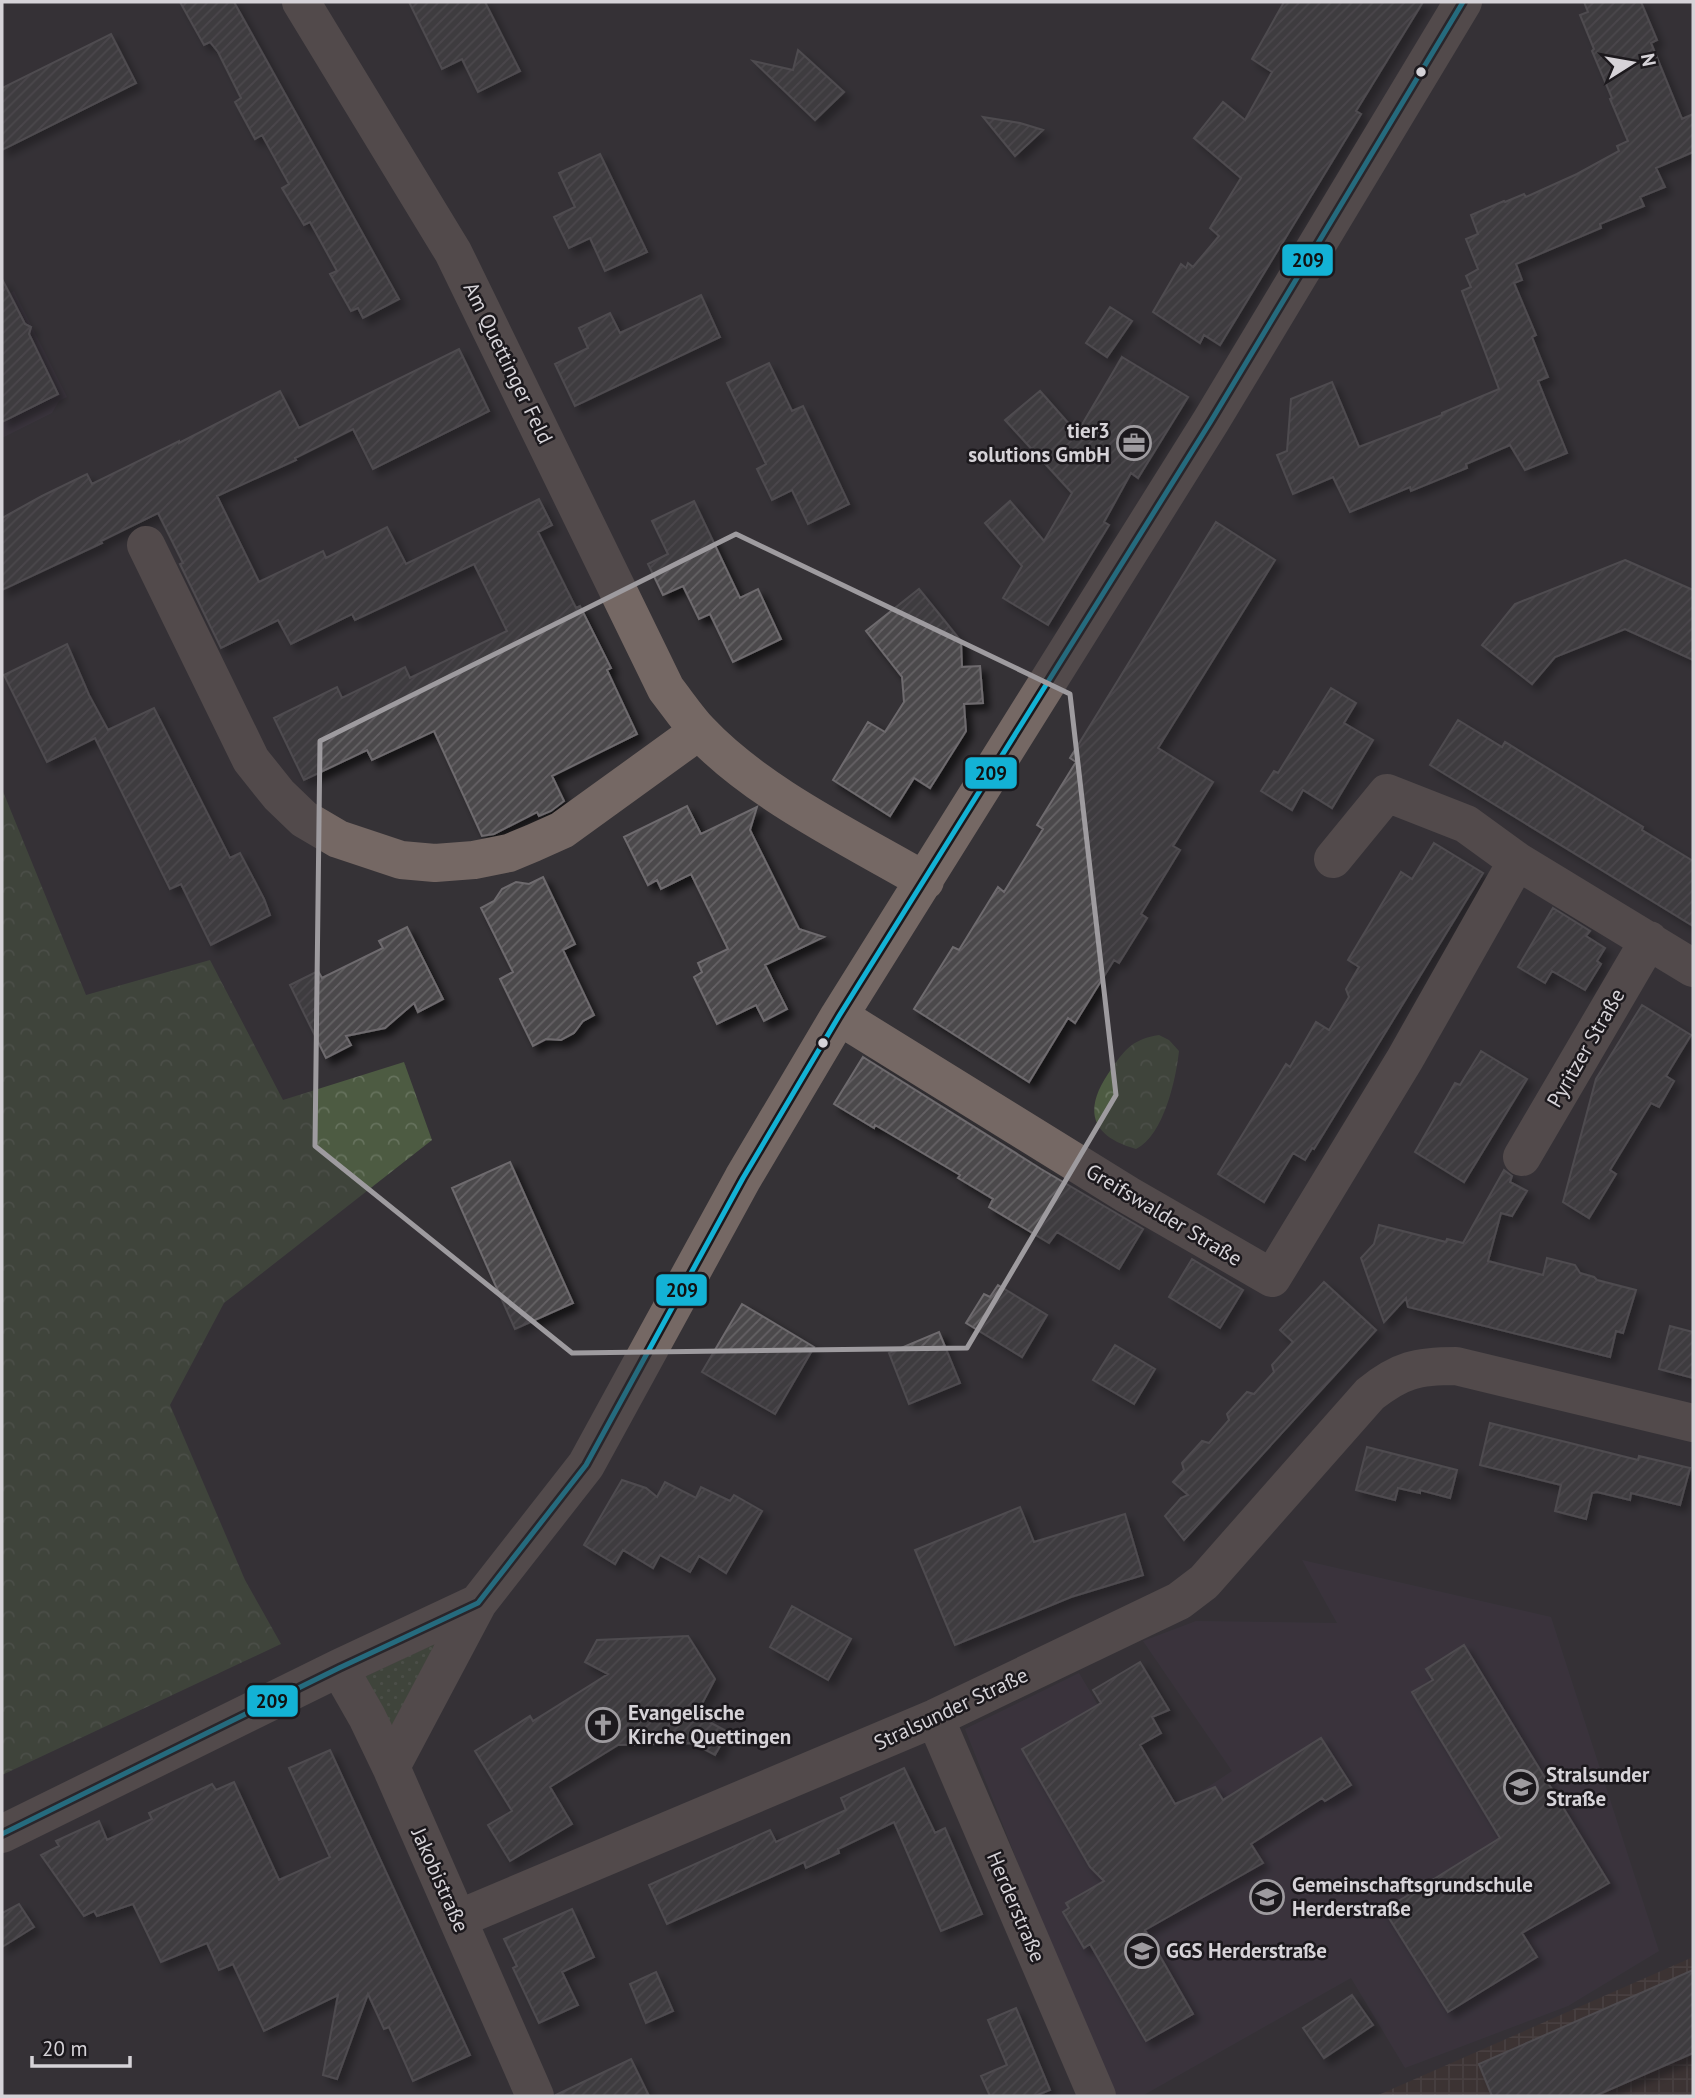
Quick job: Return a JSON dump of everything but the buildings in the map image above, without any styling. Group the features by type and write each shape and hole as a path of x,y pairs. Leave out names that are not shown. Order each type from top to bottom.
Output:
{"street":[{"name":"Am Quettinger Feld","path":"301,2 453,252 666,689 699,731 744,771 808,813 925,881"},
{"path":"391,1767 478,1603 586,1465 743,1178 839,1016 1211,421 1463,2"},
{"path":"146,545 251,760 279,795 304,819 338,839 401,860 435,863 474,860 509,853 562,830 699,731"},
{"path":"1334,859 1387,793 1466,824 1517,861 1693,968"},
{"name":"Greifswalder Straße","path":"839,1016 1128,1195 1272,1278 1405,1059 1517,861"},
{"name":"Pyritzer Straße","path":"1522,1157 1649,940"},
{"name":"Stralsunder Straße","path":"458,1919 935,1718 1179,1601 1204,1582 1370,1394 1391,1377 1430,1366 1456,1366 1693,1423"},
{"path":"2,1834 339,1668 478,1603"},
{"name":"Jakobistraße","path":"339,1668 391,1767 534,2096"},
{"name":"Herderstraße","path":"935,1718 1097,2096"}],"highlighted area":[{"path":"736,534 1070,694 1116,1095 967,1348 572,1353 315,1146 320,741"}],"shaded area":[{"path":"14,291 67,397 59,401 52,413 2,438 2,298"},
{"name":"Gemeinschaftsgrundschule Herderstraße","path":"1302,1560 1551,1617 1659,1951 1568,2006 1405,2068 1351,1978 1142,2096 1110,2096 965,1729 1079,1673 1164,1816 1232,1771 1143,1641 1196,1621 1337,1623"},
{"path":"1693,1957 1693,2096 1376,2096"}],"green space":[{"path":"2,789 86,995 210,960 283,1100 404,1062 432,1140 224,1303 170,1405 245,1580 281,1644 2,1775"},
{"path":"1159,1035 1169,1040 1179,1051 1175,1076 1161,1119 1146,1142 1136,1149 1120,1143 1099,1128 1094,1107 1103,1082 1122,1055 1137,1042"},
{"path":"438,1642 393,1724 390,1725 362,1678"}],"transit line":[{"name":"209","path":"2,1834 339,1668 478,1603 586,1465 743,1178 839,1016 1211,421 1463,2"}],"place":[{"name":"tier3 solutions GmbH","path":"1134,443"},
{"name":"Evangelische Kirche Quettingen","path":"603,1725"},
{"name":"Stralsunder Straße","path":"1521,1787"},
{"name":"Gemeinschaftsgrundschule Herderstraße","path":"1267,1897"},
{"name":"GGS Herderstraße","path":"1142,1951"}]}
